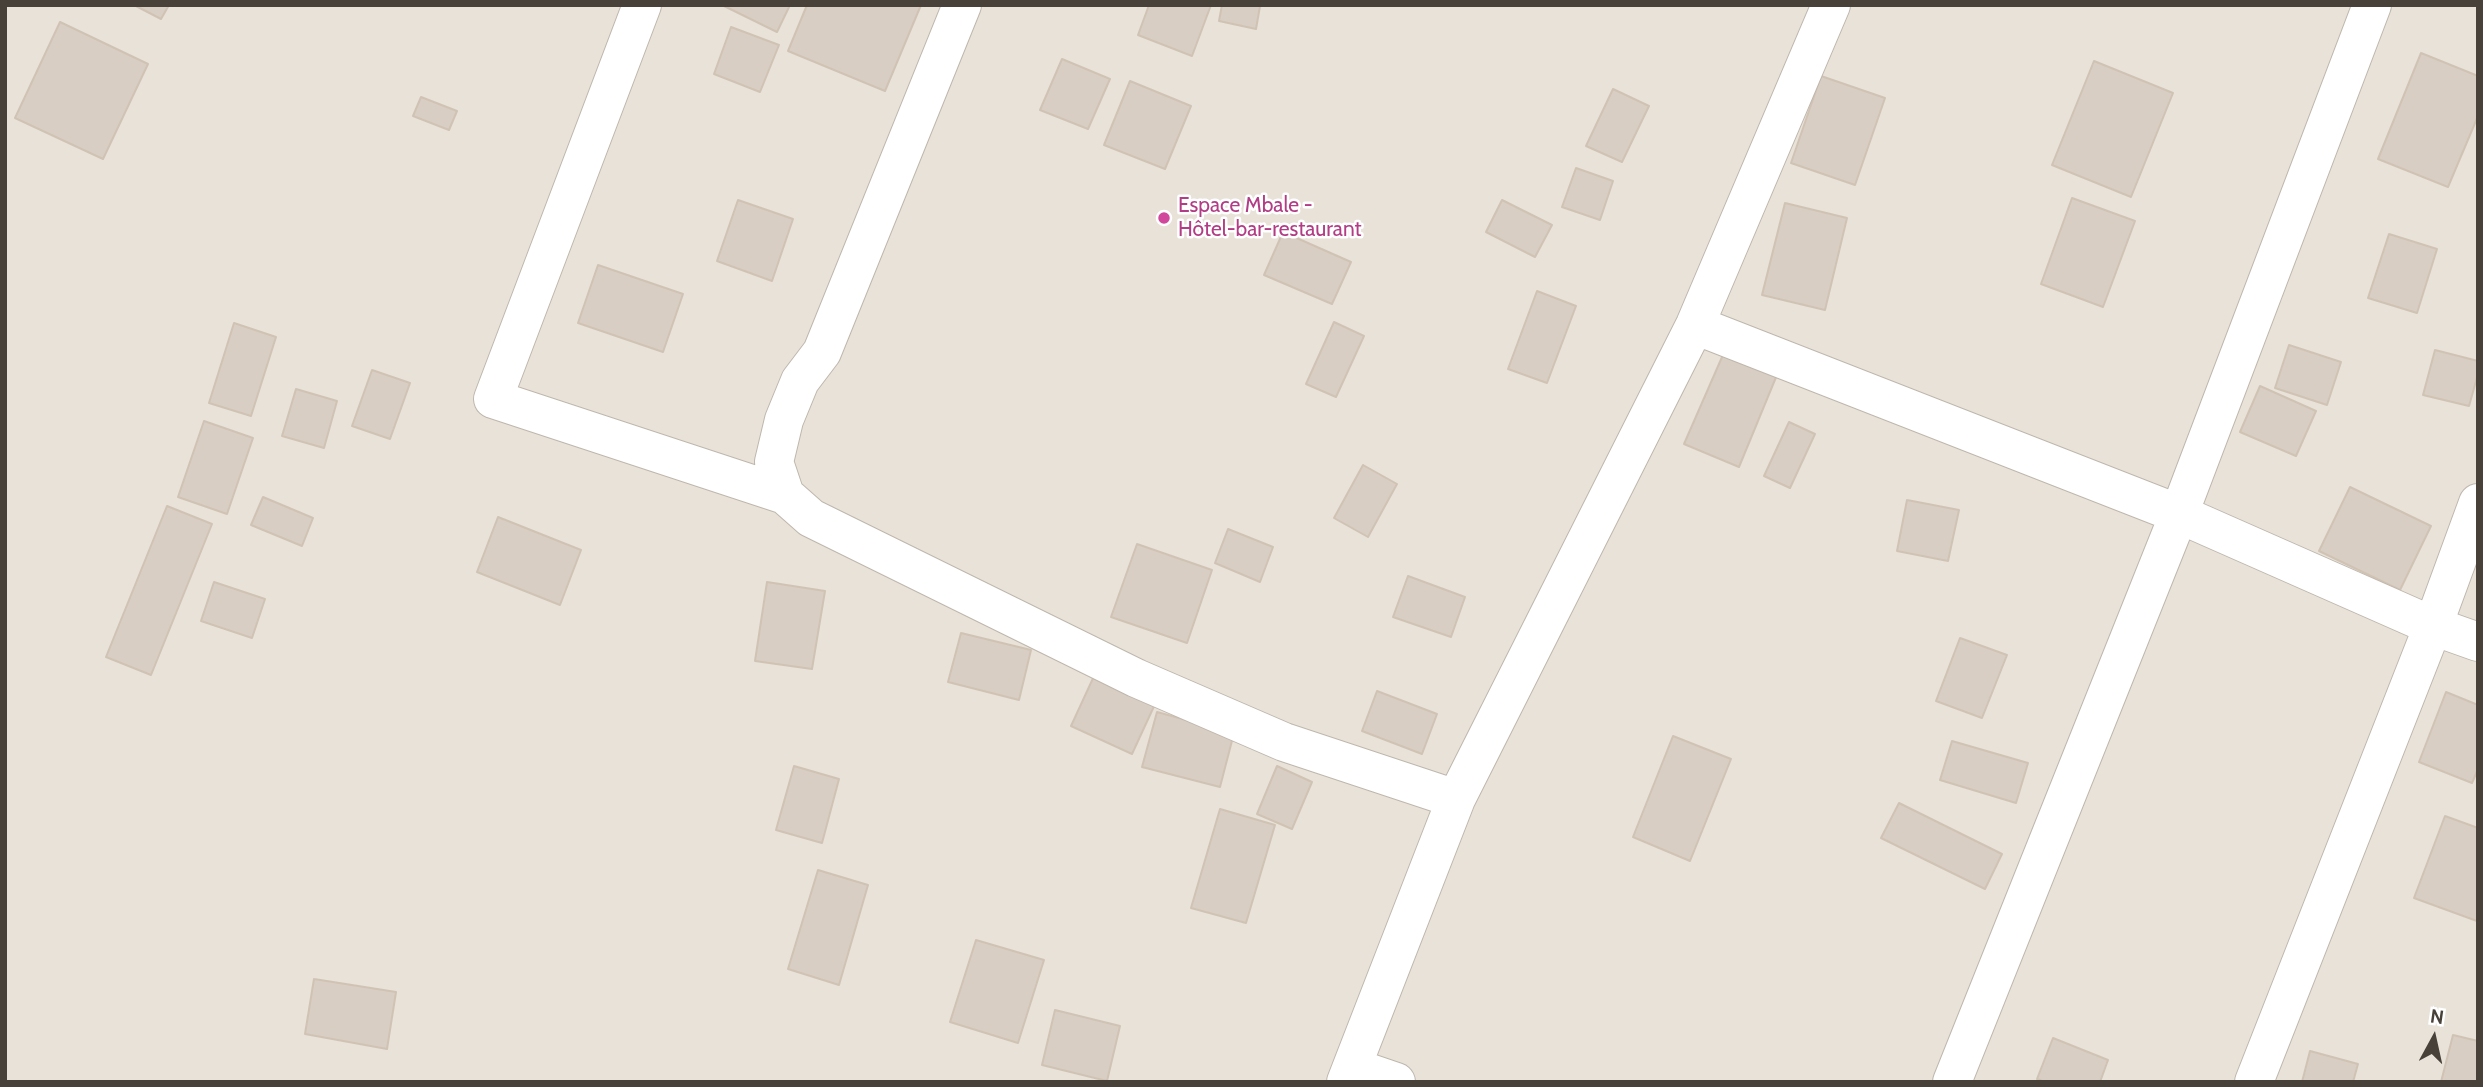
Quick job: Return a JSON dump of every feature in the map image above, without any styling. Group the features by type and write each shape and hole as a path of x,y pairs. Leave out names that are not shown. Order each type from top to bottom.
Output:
{"street":[{"path":"642,5 493,399 785,495 811,518 1136,677 1284,742 1456,799"},
{"path":"785,495 774,462 784,420 800,381 822,352 962,5"},
{"path":"1396,1082 1349,1074 1456,799 1695,325 1831,5"},
{"path":"1952,1082 2179,514 2372,5"},
{"path":"1695,325 2179,514 2433,626 2478,642"},
{"path":"2254,1082 2433,626 2478,503"}],"shaded area":[{"path":"5,5 2478,5 2478,1082 5,1082"}],"building":[{"path":"134,5 169,5 161,19"},
{"path":"722,5 790,5 777,32"},
{"path":"807,5 921,5 885,91 788,51"},
{"path":"1149,5 1211,5 1192,56 1138,35"},
{"path":"1222,5 1260,6 1256,29 1219,21"},
{"path":"60,22 148,64 103,159 15,118"},
{"path":"731,27 779,45 760,92 714,74"},
{"path":"2421,53 2478,76 2478,116 2448,187 2378,159"},
{"path":"1062,59 1110,79 1088,129 1040,110"},
{"path":"2094,61 2173,93 2131,197 2052,165"},
{"path":"1821,76 1885,98 1855,185 1791,163"},
{"path":"1130,81 1191,106 1165,169 1104,145"},
{"path":"1613,89 1649,106 1622,162 1586,146"},
{"path":"421,97 457,111 449,130 413,116"},
{"path":"1576,168 1613,181 1600,220 1562,207"},
{"path":"2072,198 2135,221 2103,307 2041,284"},
{"path":"738,200 793,219 772,281 717,261"},
{"path":"1502,200 1552,225 1535,257 1486,232"},
{"path":"1785,203 1847,218 1825,310 1762,295"},
{"path":"1283,232 1351,262 1332,304 1264,275"},
{"path":"2389,234 2437,249 2417,313 2368,298"},
{"path":"598,265 683,294 663,352 578,323"},
{"path":"1537,291 1576,306 1547,383 1508,369"},
{"path":"1334,322 1364,336 1336,397 1306,384"},
{"path":"234,323 276,337 251,416 209,403"},
{"path":"2289,345 2341,362 2327,405 2275,388"},
{"path":"1726,348 1779,370 1739,467 1684,444"},
{"path":"2435,350 2478,361 2478,374 2469,406 2423,395"},
{"path":"372,370 410,383 390,439 352,426"},
{"path":"2260,386 2316,411 2296,456 2240,432"},
{"path":"296,389 337,401 324,448 282,436"},
{"path":"204,421 253,438 227,514 178,497"},
{"path":"1789,422 1815,434 1790,488 1764,476"},
{"path":"1363,465 1397,484 1368,537 1334,518"},
{"path":"2350,487 2431,526 2400,590 2319,551"},
{"path":"263,497 313,518 302,546 251,525"},
{"path":"1907,500 1959,510 1948,561 1897,551"},
{"path":"167,506 212,524 151,675 106,657"},
{"path":"498,517 581,550 560,605 477,572"},
{"path":"1228,529 1273,547 1260,582 1215,563"},
{"path":"1137,544 1212,570 1187,643 1111,617"},
{"path":"1408,576 1465,597 1451,637 1393,617"},
{"path":"214,582 265,599 252,638 201,621"},
{"path":"767,582 825,591 812,669 755,661"},
{"path":"961,633 1031,650 1019,700 948,682"},
{"path":"1960,638 2007,655 1982,718 1936,701"},
{"path":"1095,674 1156,702 1132,754 1071,726"},
{"path":"1377,691 1437,714 1422,754 1362,731"},
{"path":"2446,692 2478,705 2478,769 2472,783 2419,762"},
{"path":"1157,712 1234,733 1220,787 1142,767"},
{"path":"1673,736 1731,759 1690,861 1633,837"},
{"path":"1952,741 2028,763 2016,803 1940,780"},
{"path":"794,766 839,779 822,843 776,830"},
{"path":"1277,766 1312,782 1292,829 1257,814"},
{"path":"1899,803 2002,854 1985,889 1881,838"},
{"path":"1220,809 1275,825 1246,923 1191,908"},
{"path":"2445,816 2478,828 2477,921 2414,898"},
{"path":"818,870 868,885 839,985 788,969"},
{"path":"976,940 1044,960 1018,1043 950,1022"},
{"path":"314,979 396,992 387,1049 305,1034"},
{"path":"1055,1010 1120,1026 1107,1081 1042,1065"},
{"path":"2453,1035 2478,1041 2478,1082 2441,1082"},
{"path":"2053,1038 2108,1060 2100,1082 2045,1082 2037,1079"},
{"path":"2310,1051 2358,1064 2353,1082 2302,1082"}],"place":[{"name":"Espace Mbale - Hôtel-bar-restaurant","path":"1164,218"}]}
